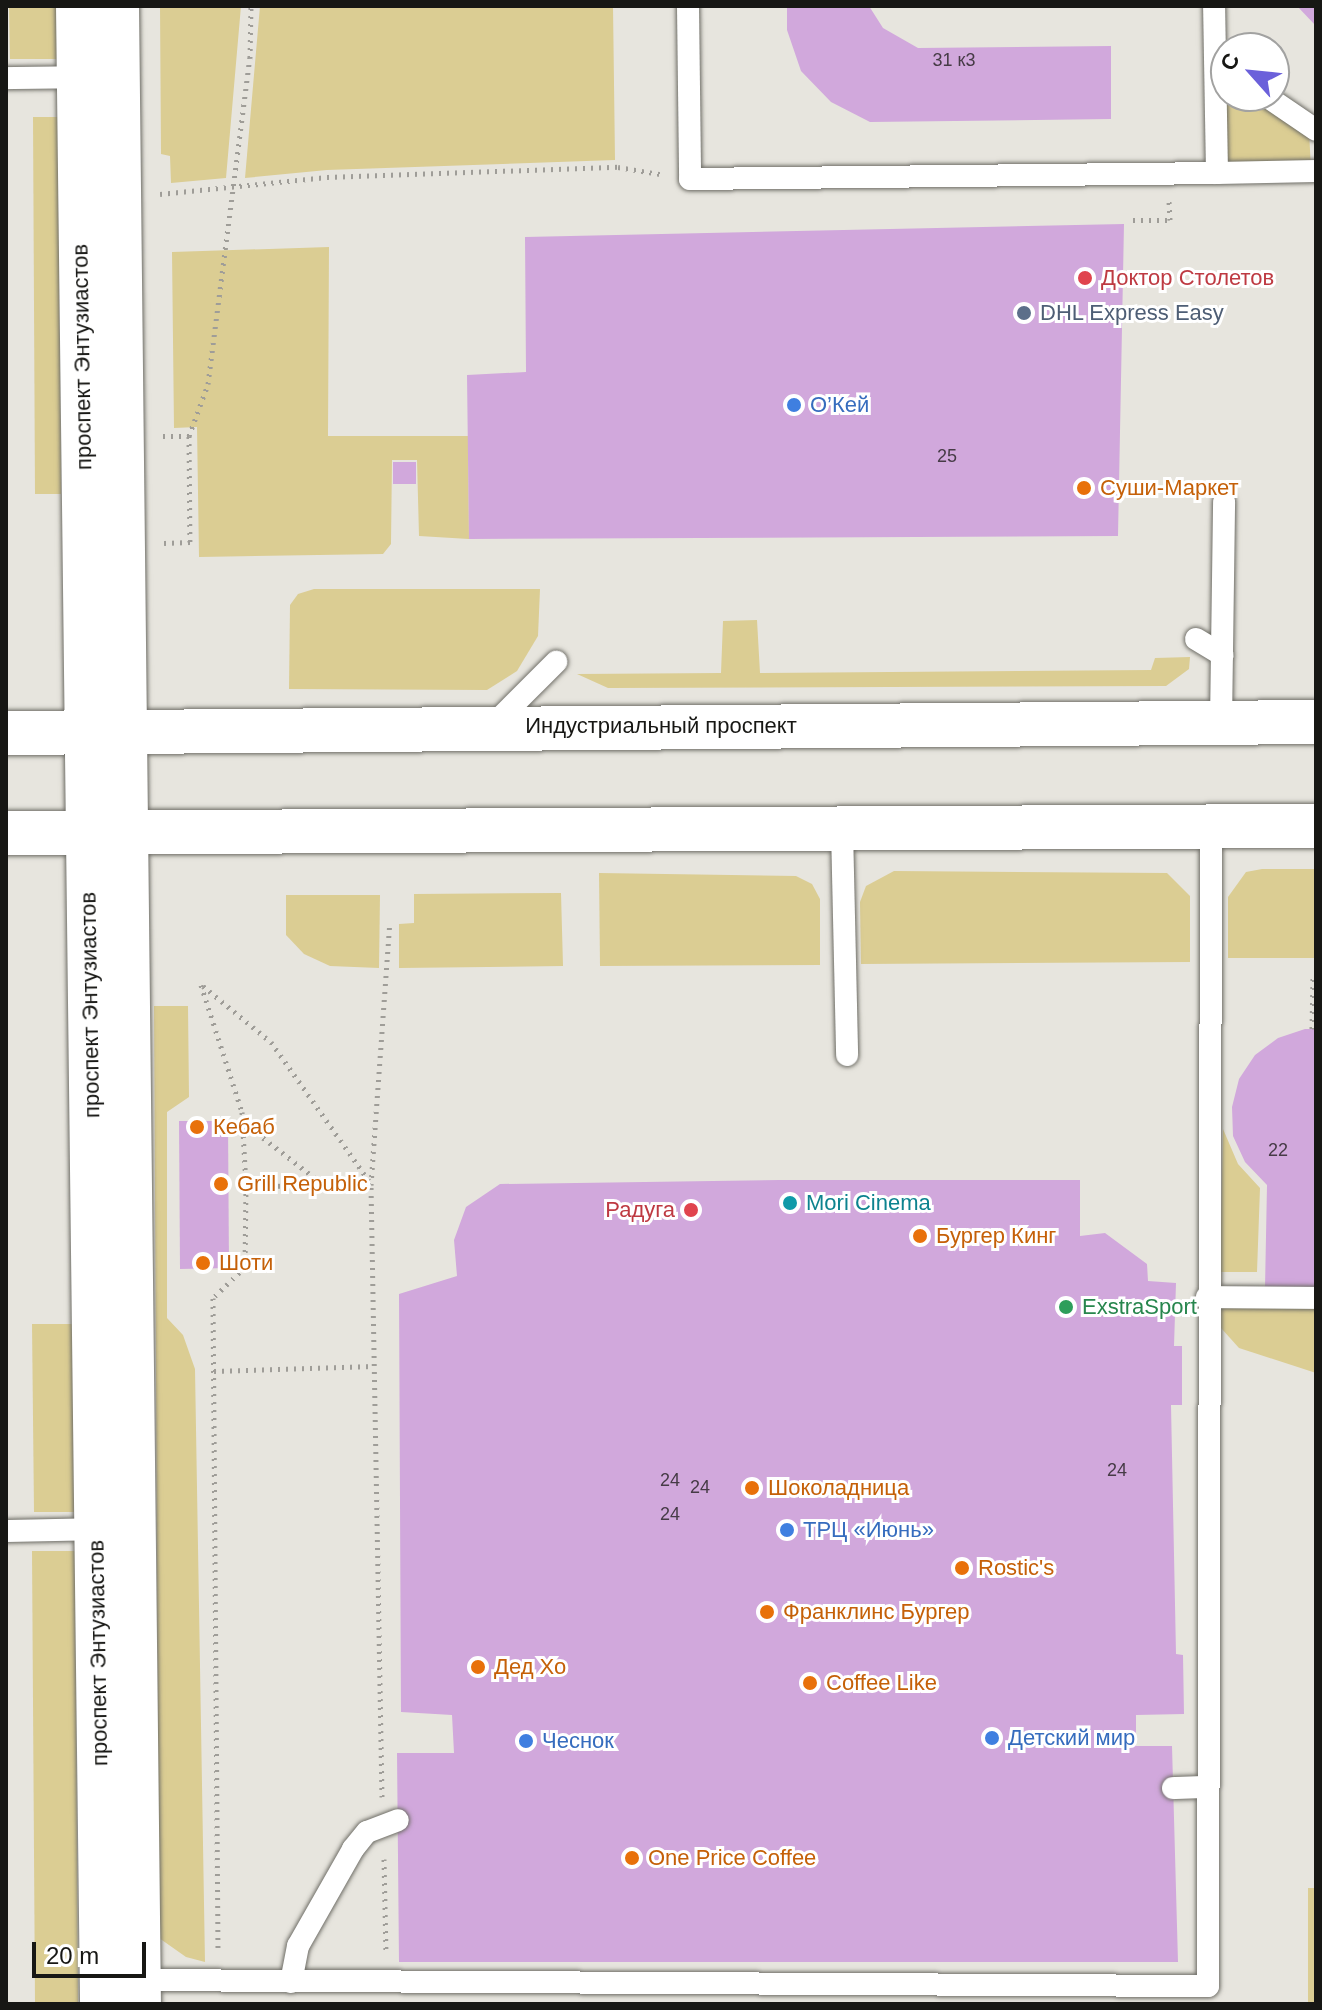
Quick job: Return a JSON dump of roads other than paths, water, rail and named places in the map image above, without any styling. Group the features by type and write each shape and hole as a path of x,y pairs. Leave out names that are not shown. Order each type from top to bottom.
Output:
{"street":[{"name":"проспект Энтузиастов","path":"78,6 98,77 100,234 85,729 108,834 120,1992"},
{"name":"проспект Энтузиастов","path":"98,77 117,6"},
{"name":"проспект Энтузиастов","path":"100,234 129,729 108,834"},
{"name":"Индустриальный проспект","path":"6,733 85,729 1316,722"},
{"path":"6,833 1316,826"}],"lane":[{"path":"688,6 690,179 1316,171"},
{"path":"1214,6 1217,32"},
{"path":"6,78 98,77"},
{"path":"1217,173 1219,112"},
{"path":"1290,112 1316,130"},
{"path":"1221,723 1224,502"},
{"path":"1196,639 1223,655"},
{"path":"492,727 556,662"},
{"path":"120,1992 291,1982 1208,1986 1207,1297 1211,826"},
{"path":"842,829 847,1055"},
{"path":"1207,1297 1316,1298"},
{"path":"6,1531 116,1529"},
{"path":"1173,1788 1206,1787"},
{"path":"291,1982 298,1946 353,1849 390,1821"}],"place":[{"name":"Доктор Столетов","path":"1085,278"},
{"name":"DHL Express Easy","path":"1024,313"},
{"name":"О’Кей","path":"794,405"},
{"name":"Суши-Маркет","path":"1084,488"},
{"name":"Кебаб","path":"197,1127"},
{"name":"Grill Republic","path":"221,1184"},
{"name":"Mori Cinema","path":"790,1203"},
{"name":"Радуга","path":"691,1210"},
{"name":"Бургер Кинг","path":"920,1236"},
{"name":"Шоти","path":"203,1263"},
{"name":"ExstraSport","path":"1066,1307"},
{"name":"Шоколадница","path":"752,1488"},
{"name":"ТРЦ «Июнь»","path":"787,1530"},
{"name":"Rostic's","path":"962,1568"},
{"name":"Франклинс Бургер","path":"767,1612"},
{"name":"Дед Хо","path":"478,1667"},
{"name":"Coffee Like","path":"810,1683"},
{"name":"Детский мир","path":"992,1738"},
{"name":"Чеснок","path":"526,1741"},
{"name":"One Price Coffee","path":"632,1858"}]}
